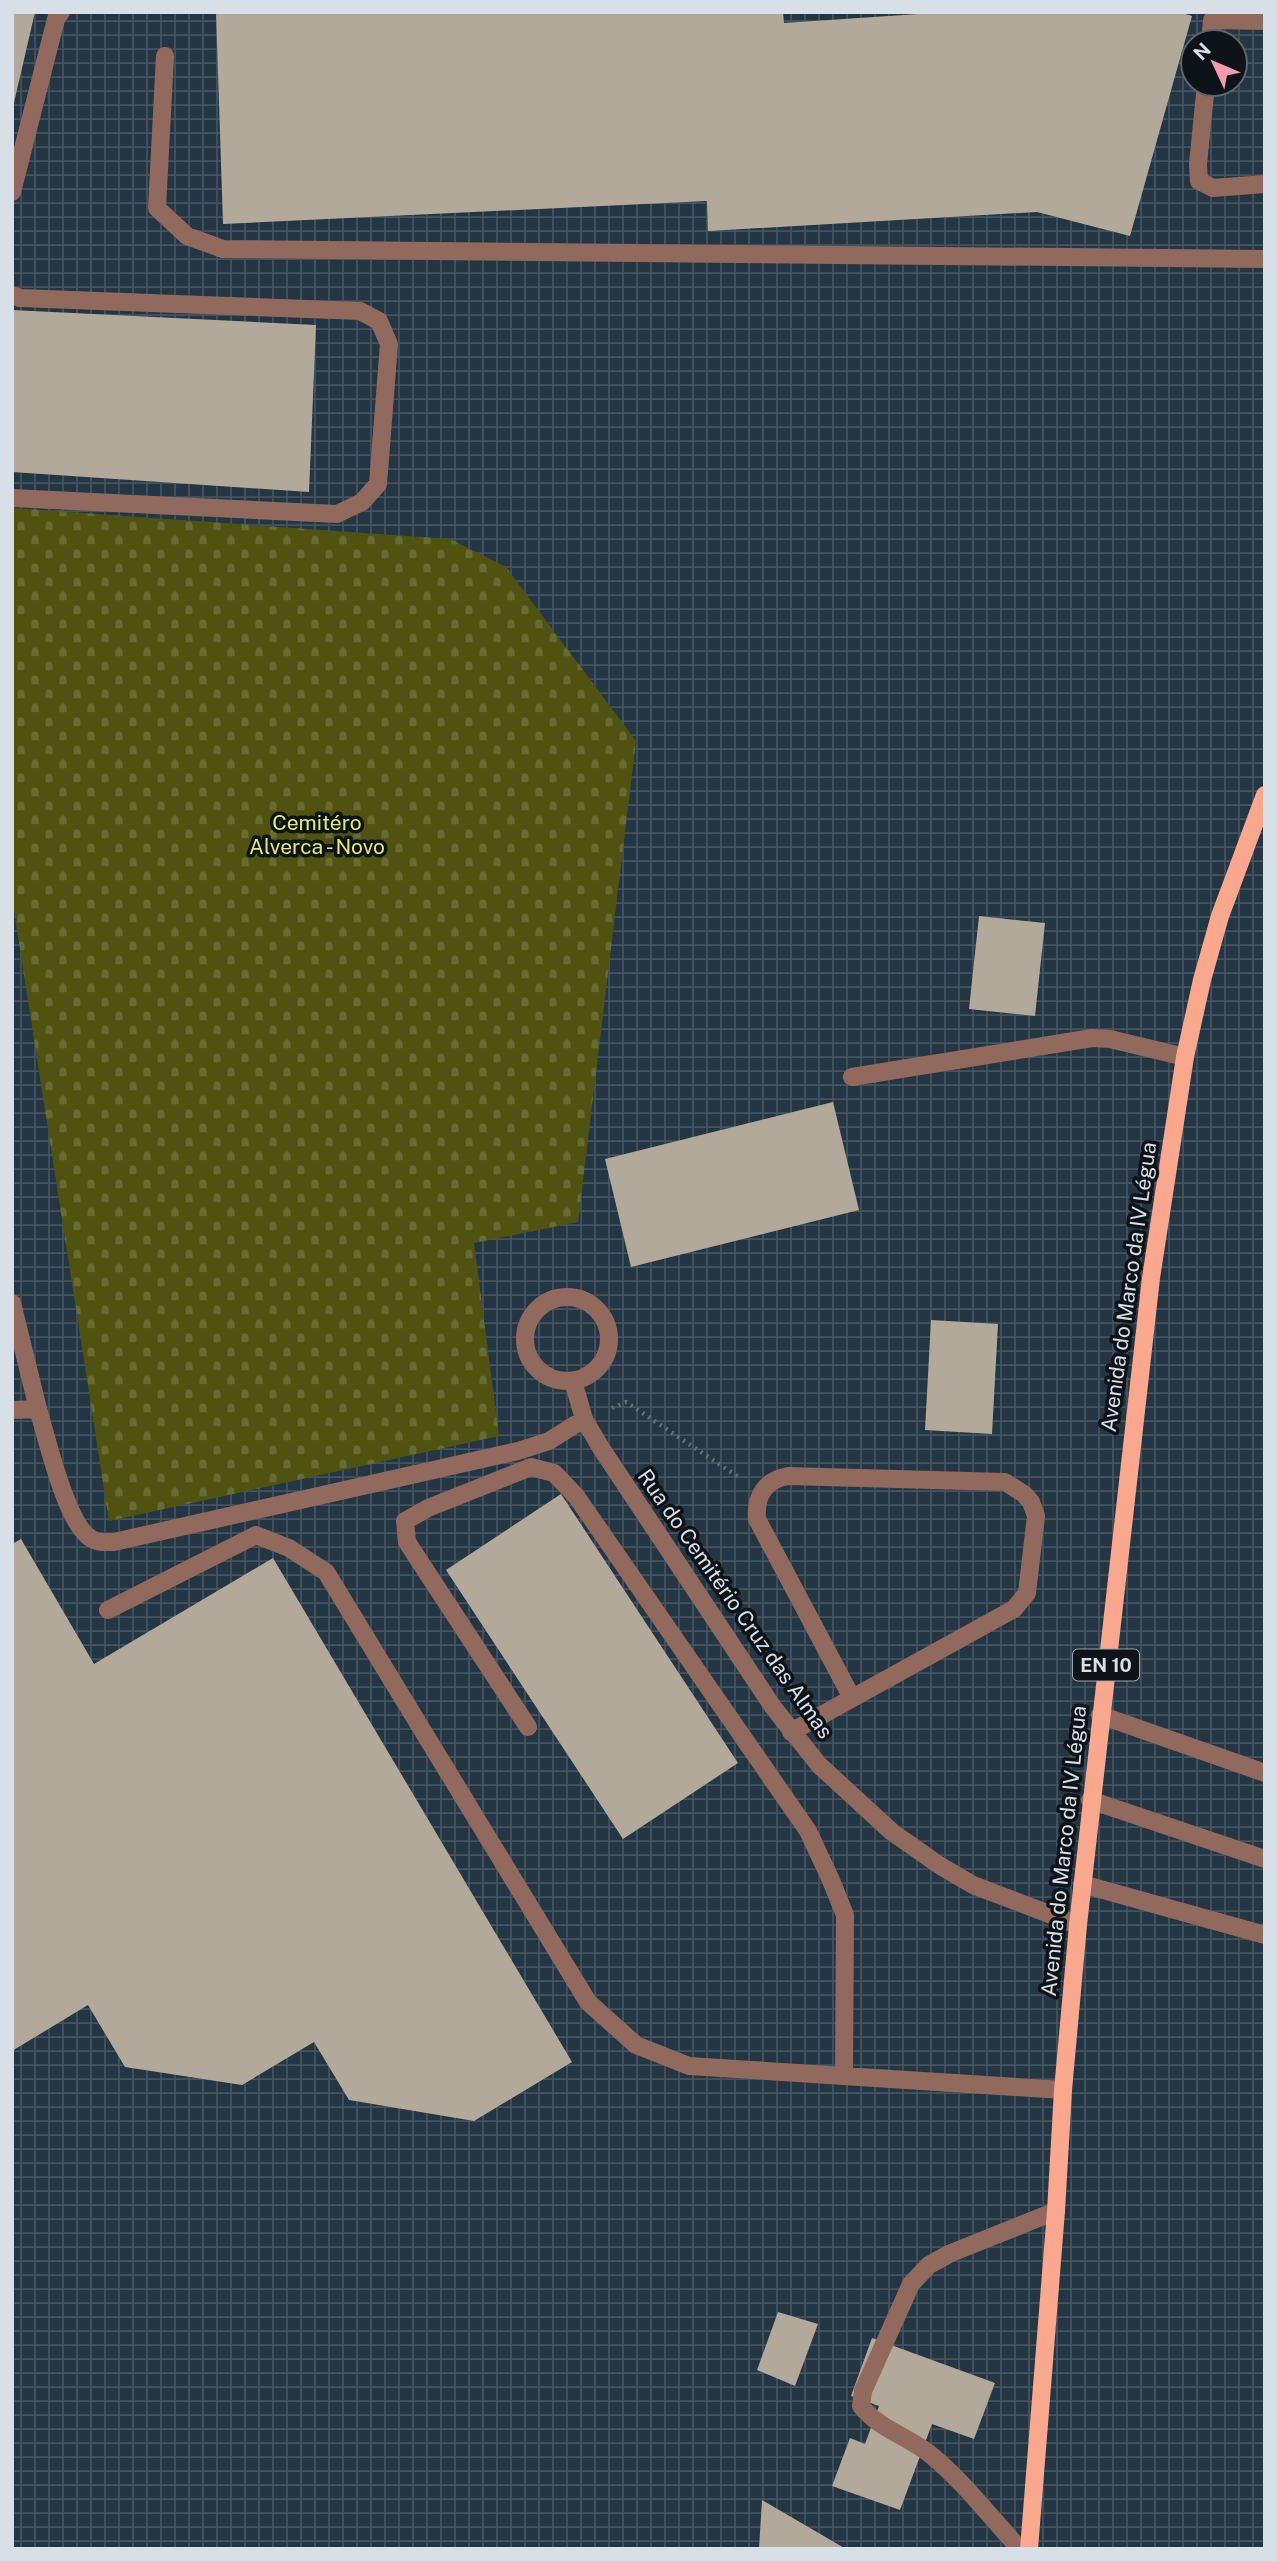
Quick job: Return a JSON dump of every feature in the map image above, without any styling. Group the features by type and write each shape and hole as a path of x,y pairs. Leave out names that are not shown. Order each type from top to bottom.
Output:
{"main road":[{"name":"Avenida do Marco da IV Légua","path":"1029,2549 1078,1925 1151,1278 1185,1057 1202,981 1220,916 1265,795"}],"street":[{"path":"12,192 56,19 61,12"},
{"path":"1211,28 1212,20 1265,21"},
{"path":"165,56 158,208 187,236 223,249 1265,259"},
{"path":"1205,98 1198,164 1199,181 1213,188 1265,184"},
{"path":"12,295 20,298 360,311 379,321 389,344 378,484 362,502 337,514 12,498"},
{"path":"852,1077 1092,1038 1110,1039 1185,1057"},
{"path":"573,1296 586,1300 597,1308 605,1319 610,1345 597,1369 586,1377 573,1381 545,1375 534,1365 526,1346 527,1324 535,1311 546,1302 573,1296"},
{"path":"12,1303 38,1409 66,1500 76,1522 92,1539 101,1541 114,1542 202,1524 518,1451 549,1441 584,1419"},
{"name":"Rua do Cemitério Cruz das Almas","path":"573,1381 584,1419 601,1448 791,1732 819,1765 892,1832 939,1865 973,1885 1078,1925"},
{"path":"12,1410 38,1409"},
{"path":"528,1727 407,1542 405,1521 428,1508 531,1467 554,1473 576,1496 808,1831 845,1915 844,2076"},
{"path":"791,1732 1014,1609 1022,1601 1029,1583 1036,1516 1031,1502 1015,1487 1005,1482 788,1476 776,1478 761,1492 756,1505 757,1519 852,1698"},
{"path":"108,1610 257,1535 289,1548 326,1572 588,2002 636,2045 689,2066 1063,2091"},
{"path":"1100,1715 1265,1773"},
{"path":"1090,1800 1265,1859"},
{"path":"1082,1884 1265,1935"},
{"path":"1020,2549 931,2455 910,2440 872,2420 862,2406 863,2391 911,2284 929,2265 951,2253 1056,2211"}],"path":[{"path":"584,1419 626,1402 761,1492"}],"shaded area":[{"path":"12,12 1265,12 1265,2549 12,2549"}],"green space":[{"name":"Cemitéro Alverca - Novo","path":"12,508 450,539 506,567 636,741 578,1222 474,1243 499,1436 109,1521 12,898"}],"building":[{"path":"12,12 35,12 13,107 12,107"},
{"path":"216,12 783,12 784,23 948,12 1179,12 1192,16 1189,28 1179,28 1179,62 1130,236 1037,212 708,231 707,201 223,224"},
{"path":"12,310 316,325 309,492 12,472"},
{"path":"979,916 1045,923 1035,1016 969,1009"},
{"path":"833,1102 859,1210 631,1267 605,1159"},
{"path":"931,1320 998,1324 992,1434 925,1430"},
{"path":"561,1494 738,1763 623,1839 446,1570"},
{"path":"21,1539 94,1664 273,1558 572,2062 474,2121 349,2100 314,2042 242,2085 125,2067 88,2005 12,2051 12,1544"},
{"path":"778,2312 818,2324 795,2386 757,2370"},
{"path":"872,2338 995,2383 974,2439 932,2424 900,2510 832,2486 850,2438 865,2444 879,2406 851,2396"},
{"path":"762,2500 846,2549 759,2549"}]}
